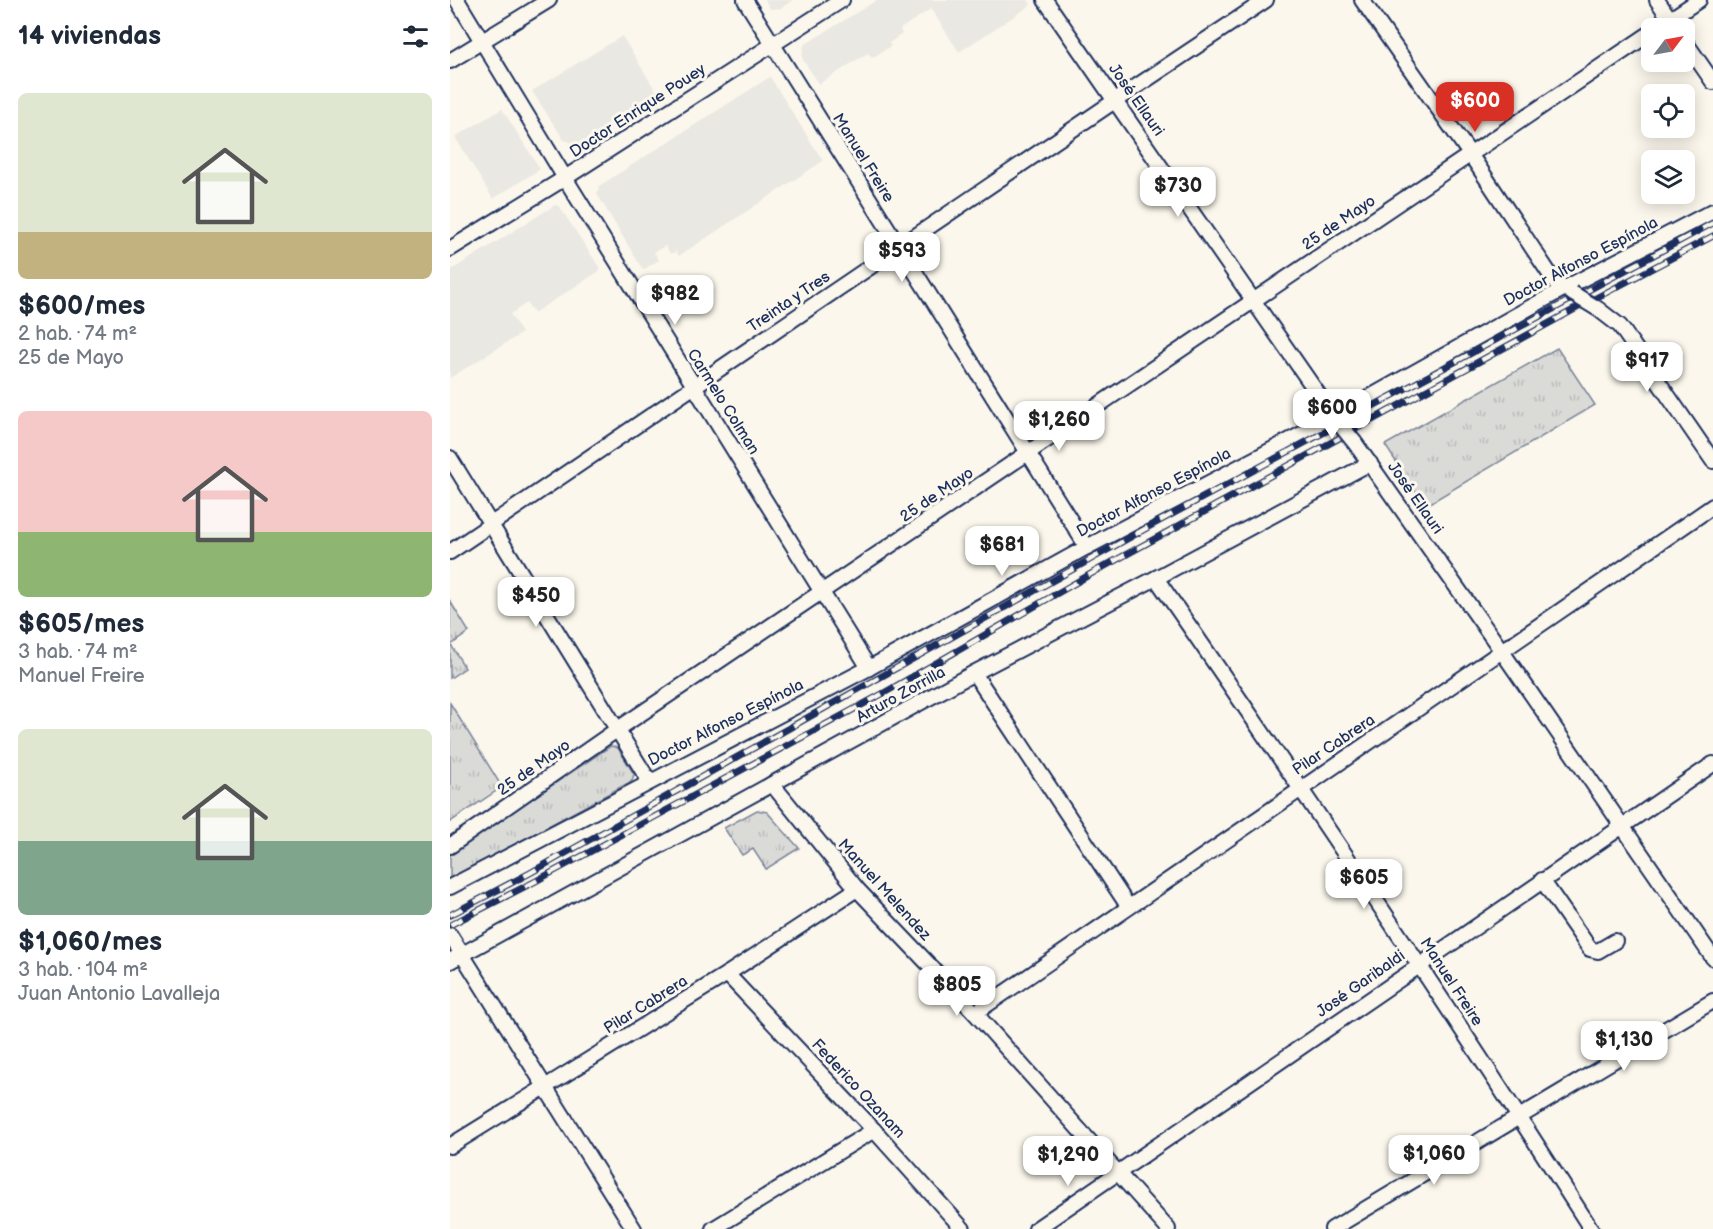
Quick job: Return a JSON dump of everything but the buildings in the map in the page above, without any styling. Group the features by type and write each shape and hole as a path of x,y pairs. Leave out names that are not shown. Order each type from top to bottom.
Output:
{"street":[{"name":"Carmelo Colman","path":"457,0 868,668"},
{"path":"450,61 549,0"},
{"name":"Manuel Freire","path":"745,0 1087,548"},
{"name":"Doctor Enrique Pouey","path":"450,249 842,0"},
{"name":"José Ellauri","path":"1045,0 1334,417 1370,462 1713,958"},
{"name":"Treinta y Tres","path":"450,552 1266,0"},
{"path":"1362,0 1556,282 1620,326 1713,461"},
{"path":"1657,0 1669,18"},
{"path":"1680,18 1699,0"},
{"name":"25 de Mayo","path":"450,846 618,729 1641,39"},
{"path":"1695,56 1713,82"},
{"name":"Doctor Alfonso Espínola","path":"450,886 868,668 1713,211"},
{"path":"450,458 649,781"},
{"name":"Arturo Zorrilla","path":"456,958 974,673 1370,462"},
{"name":"Pilar Cabrera","path":"975,1013 1713,506"},
{"name":"Manuel Freire","path":"1156,578 1301,787 1591,1229"},
{"path":"974,673 1128,906"},
{"name":"José Garibaldi","path":"1036,1229 1621,825 1713,764"},
{"name":"Manuel Melendez","path":"772,784 857,889 975,1013 1168,1229"},
{"path":"1542,880 1590,949 1598,951 1615,941"},
{"name":"Pilar Cabrera","path":"450,1146 727,974 857,889"},
{"path":"450,935 456,958 545,1087 634,1229"},
{"name":"Federico Ozanam","path":"727,974 874,1130 963,1229"},
{"path":"1332,1229 1713,1001"},
{"path":"713,1229 874,1130"}],"shaded area":[{"path":"765,0 793,0 781,8 770,9"},
{"path":"877,0 1028,0 1031,5 959,52 931,9 900,29 902,34 889,43 891,46 872,58 868,53 819,84 802,58 804,45"},
{"path":"622,36 659,96 580,145 564,140 532,91"},
{"path":"770,77 823,161 679,256 676,251 671,254 665,246 654,252 659,260 643,270 597,194 599,186"},
{"path":"502,109 540,169 493,199 455,137"},
{"path":"555,205 559,206 601,270 534,313 527,303 510,314 522,333 450,378 450,271"}],"green space":[{"path":"1557,348 1595,405 1425,506 1385,445"},
{"path":"450,601 469,632 451,645 465,668 450,678"},
{"path":"450,703 502,787 450,822"},
{"path":"611,746 618,748 634,774 632,781 450,879 450,853"},
{"path":"757,810 767,812 799,848 766,869 753,849 742,855 724,828"}],"railway":[{"path":"450,915 530,873 1152,525 1713,223"},
{"path":"450,925 884,693 1096,571 1713,236"}]}
